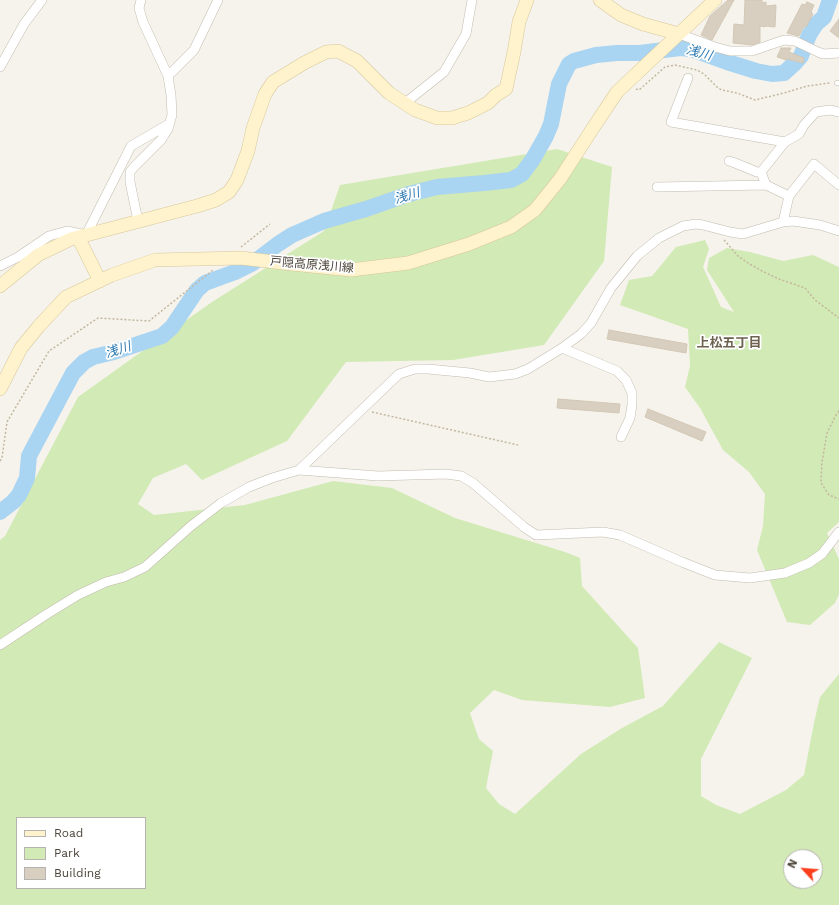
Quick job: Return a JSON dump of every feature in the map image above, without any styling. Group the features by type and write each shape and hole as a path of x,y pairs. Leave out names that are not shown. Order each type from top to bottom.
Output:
{"main road":[{"path":"0,286 38,255 71,239 197,206 216,200 229,192 237,180 265,94 273,82 304,63 326,52 338,52 357,61 389,93 415,110 437,118 452,118 468,113 488,103 496,95 506,89 519,22 526,0"},
{"path":"600,0 621,15 676,37"},
{"name":"戸隠高原浅川線","path":"0,388 21,348 66,297 112,275 155,260 241,258 351,270 408,263 469,244 511,227 535,210 560,179 617,92 716,0"},
{"path":"82,236 100,281"}],"street":[{"path":"0,67 4,54 24,24 40,4 31,0"},
{"path":"138,221 130,182 130,172 134,166 161,140 168,129 172,115 168,76 143,22 139,8 141,0"},
{"path":"168,76 194,50 218,0"},
{"path":"405,103 444,72 466,34 472,0"},
{"path":"676,37 730,51 752,51 784,40 795,42 823,54 839,53"},
{"path":"688,78 671,122 785,142"},
{"path":"761,172 785,142 798,134 816,112 830,110 839,112"},
{"path":"0,266 18,257 49,236 67,231 82,236 131,146 169,124"},
{"path":"728,161 757,172 761,172"},
{"path":"784,222 789,196 814,164 839,185"},
{"path":"761,172 766,185"},
{"path":"657,187 766,185 789,196"},
{"path":"299,470 399,374 415,369 428,368 489,377 515,374 528,370 581,334 591,322 610,288 637,256 659,238 683,226 696,224 743,234 784,222 793,221 820,225 839,231"},
{"path":"562,348 617,371 626,380 632,393 632,405 630,418 621,437"},
{"path":"0,645 78,595 145,567 191,526 221,503 272,478 299,470 378,476 446,474 461,476 473,483 524,527 536,535 603,532 620,535 682,562 715,574 729,576 750,578 786,573 809,563 822,554 839,532"}],"path":[{"path":"623,87 639,90 665,67 675,65 697,70 704,74 718,88 755,100 807,86 827,82 838,83"},
{"path":"240,249 270,224"},
{"path":"715,227 725,242 738,256 762,271 805,288 815,300 839,318"},
{"path":"0,460 2,458 7,422 49,351 98,318 149,321 215,268"},
{"path":"363,409 518,445"},
{"path":"839,411 827,433 822,462 821,483 829,495 839,499"}],"green space":[{"path":"557,149 612,167 604,261 544,345 453,360 346,362 287,441 202,480 186,464 153,478 138,504 154,515 245,505 333,481 392,488 455,518 580,558 582,586 638,648 645,698 610,707 522,700 494,690 470,713 479,739 493,751 486,788 499,804 515,814 581,754 622,728 663,706 719,642 752,658 701,759 701,796 716,805 740,814 786,790 804,775 820,697 839,674 839,905 0,905 0,540 5,536 78,397 212,302 324,231 340,185"},
{"path":"705,240 709,249 703,267 721,307 734,312 707,270 709,258 727,248 750,252 783,261 813,255 839,267 839,522 827,533 839,559 839,594 835,603 810,625 787,622 757,550 763,526 765,494 749,472 723,450 700,408 685,387 690,366 688,329 620,305 629,280 652,276 676,247"}],"building":[{"path":"728,0 734,0 712,40 701,35 710,16"},
{"path":"745,0 762,0 762,3 766,2 766,6 776,5 775,27 760,26 760,42 752,45 733,43 734,24 744,25"},
{"path":"807,2 814,5 811,12 813,14 806,27 804,26 799,36 787,33 802,4 805,5"},
{"path":"839,19 839,38 830,31"},
{"path":"781,48 791,48 789,52 804,58 803,63 777,57"},
{"path":"609,330 687,344 686,353 607,339"},
{"path":"558,399 620,404 619,413 557,408"},
{"path":"648,409 706,432 702,441 645,417"}],"waterway":[{"name":"浅川","path":"0,512 13,502 19,495 27,478 29,456 73,373 84,362 93,357 114,352 162,336 172,327 197,290 205,283 235,272 253,263 292,235 324,221 366,209 409,194 437,187 511,180 522,174 533,159 546,136 551,124 559,84 569,64 574,61 596,55 640,53 680,48 691,49 756,71 772,74 784,73 801,56 809,35 816,24 824,17 830,0"}],"district":[{"name":"上松五丁目","path":"729,343"}]}
